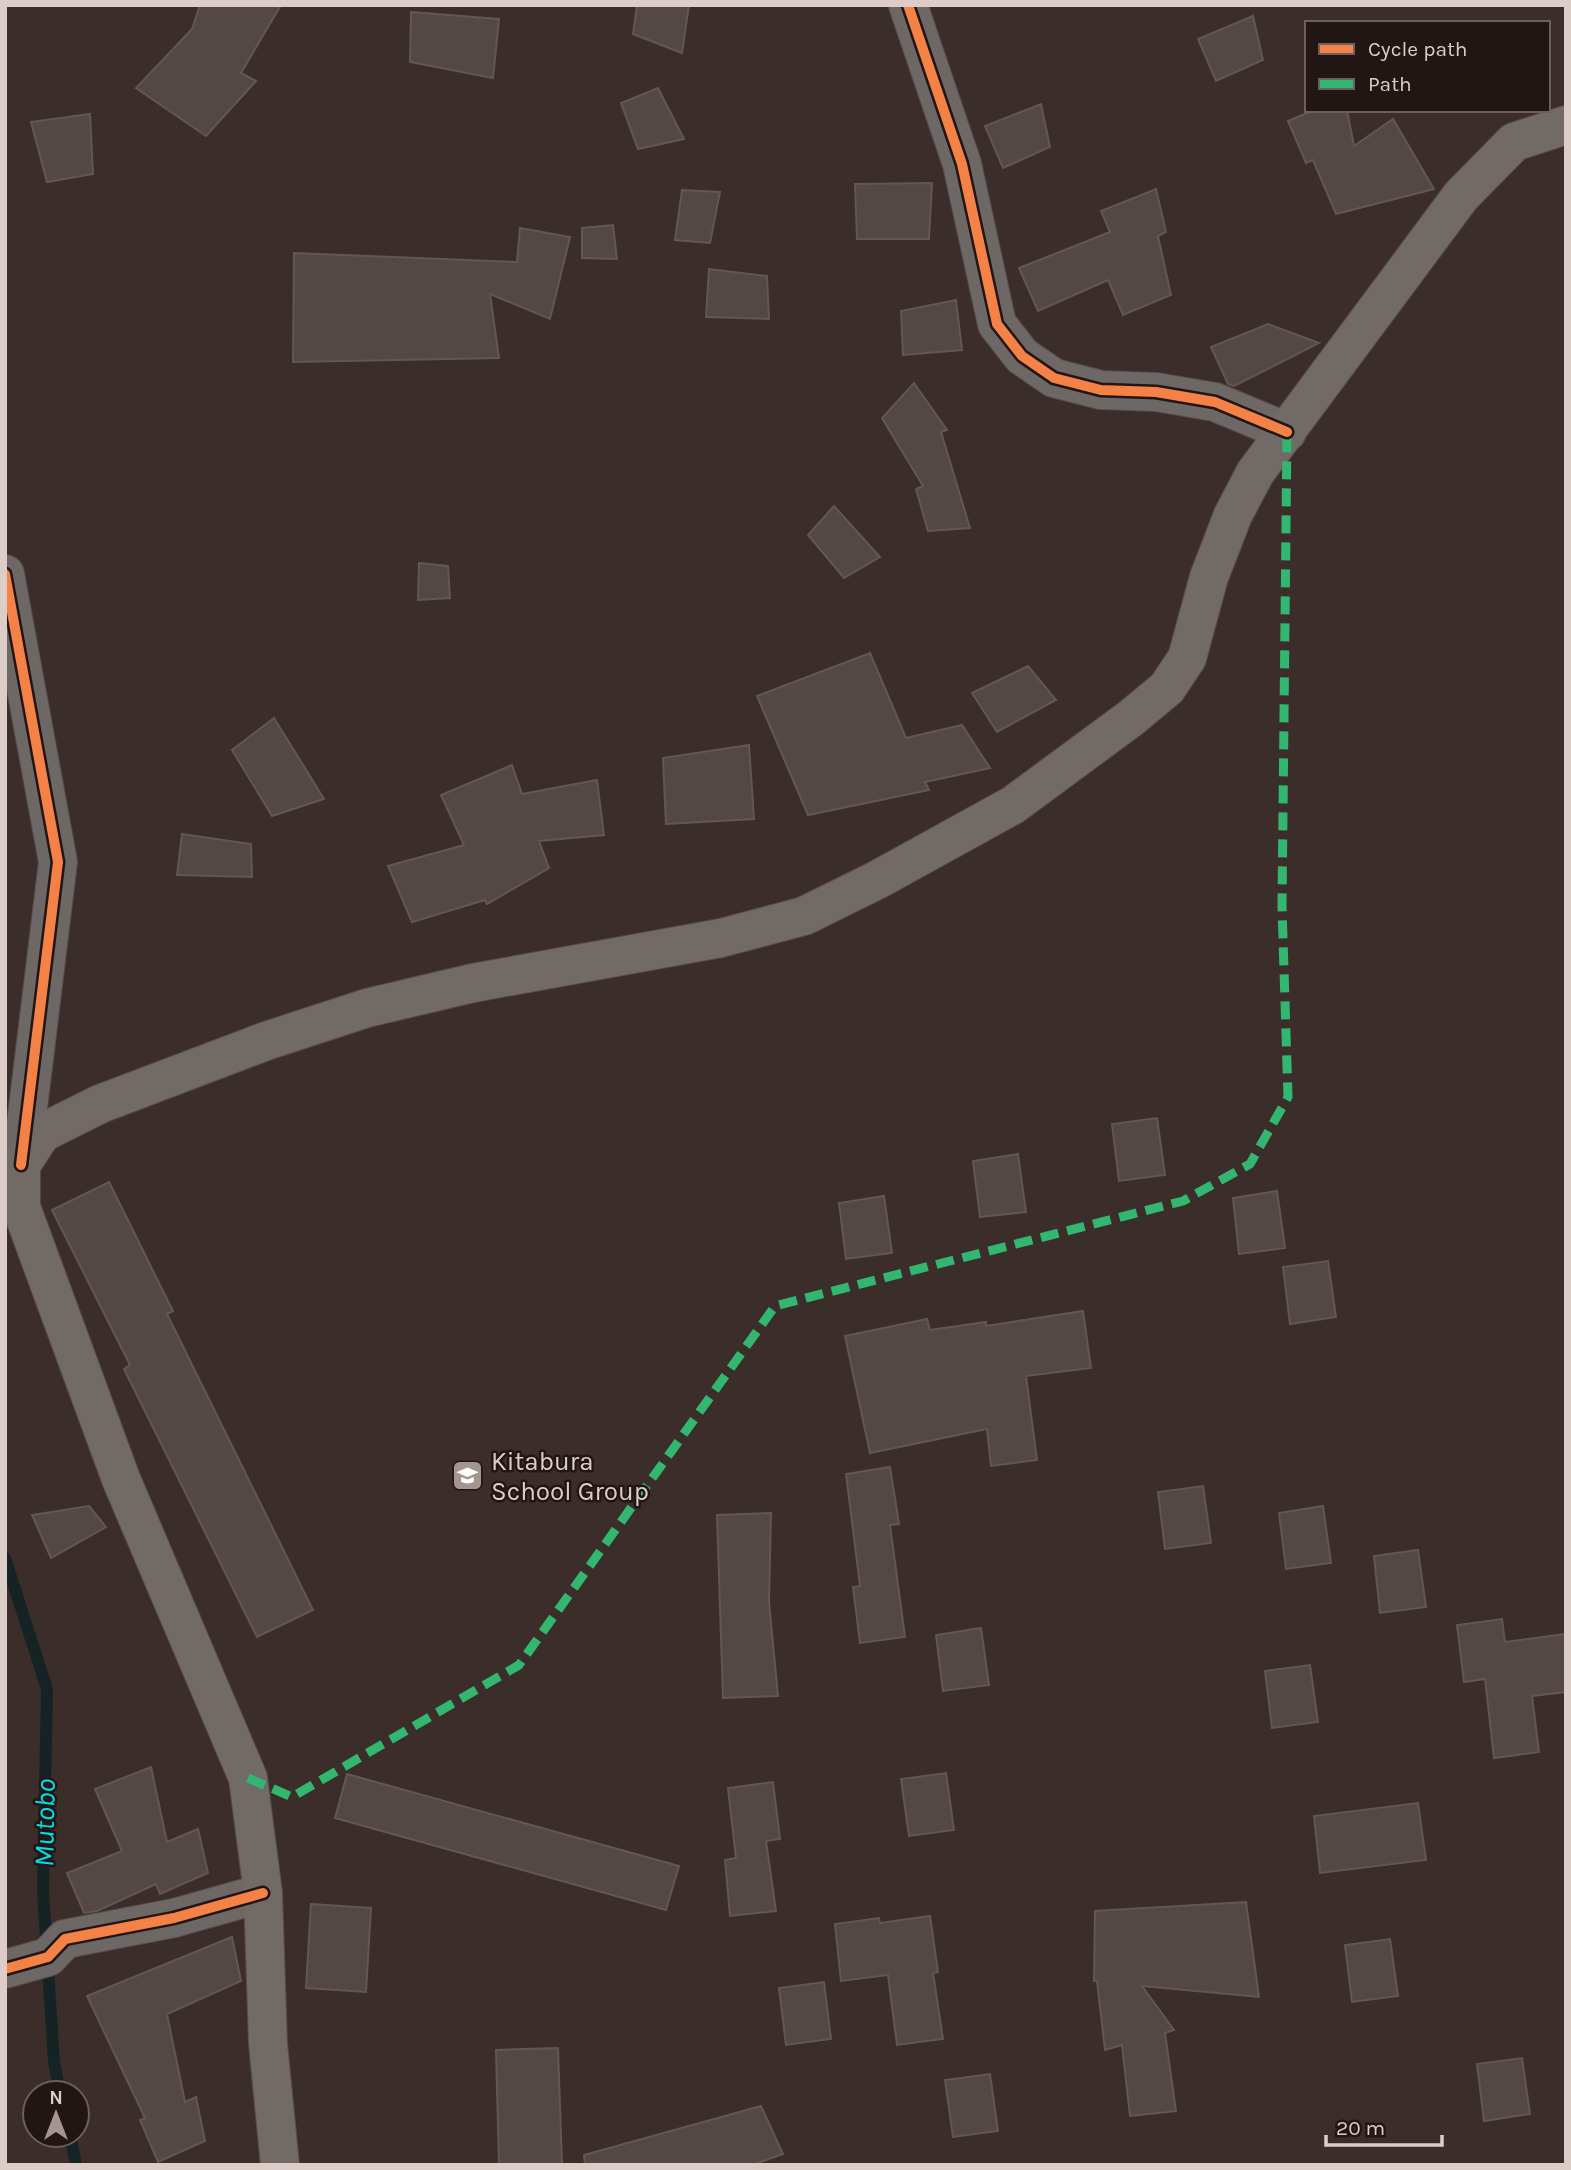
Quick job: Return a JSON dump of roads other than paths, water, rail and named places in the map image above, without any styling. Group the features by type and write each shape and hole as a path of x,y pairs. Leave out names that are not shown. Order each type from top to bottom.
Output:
{"main road":[{"path":"280,2165 268,2044 263,1893 248,1777 111,1453 21,1207 13,1155 42,1133 100,1104 266,1041 368,1008 473,983 721,938 804,916 877,880 1013,805 1131,718 1167,688 1187,658 1209,577 1233,514 1255,473 1461,196 1514,142 1566,125"}],"street":[{"path":"908,5 962,164 997,324 1022,356 1054,378 1101,390 1156,392 1215,402 1287,432"},
{"path":"5,574 58,862 13,1155"},
{"path":"5,1969 48,1957 65,1939 174,1918 263,1893"}],"waterway":[{"name":"Mutobo","path":"5,1558 47,1689 43,1891 57,2079"},
{"name":"Mutobo","path":"73,2149 76,2165"}],"place":[{"name":"Kitabura School Group","path":"468,1476"}]}
